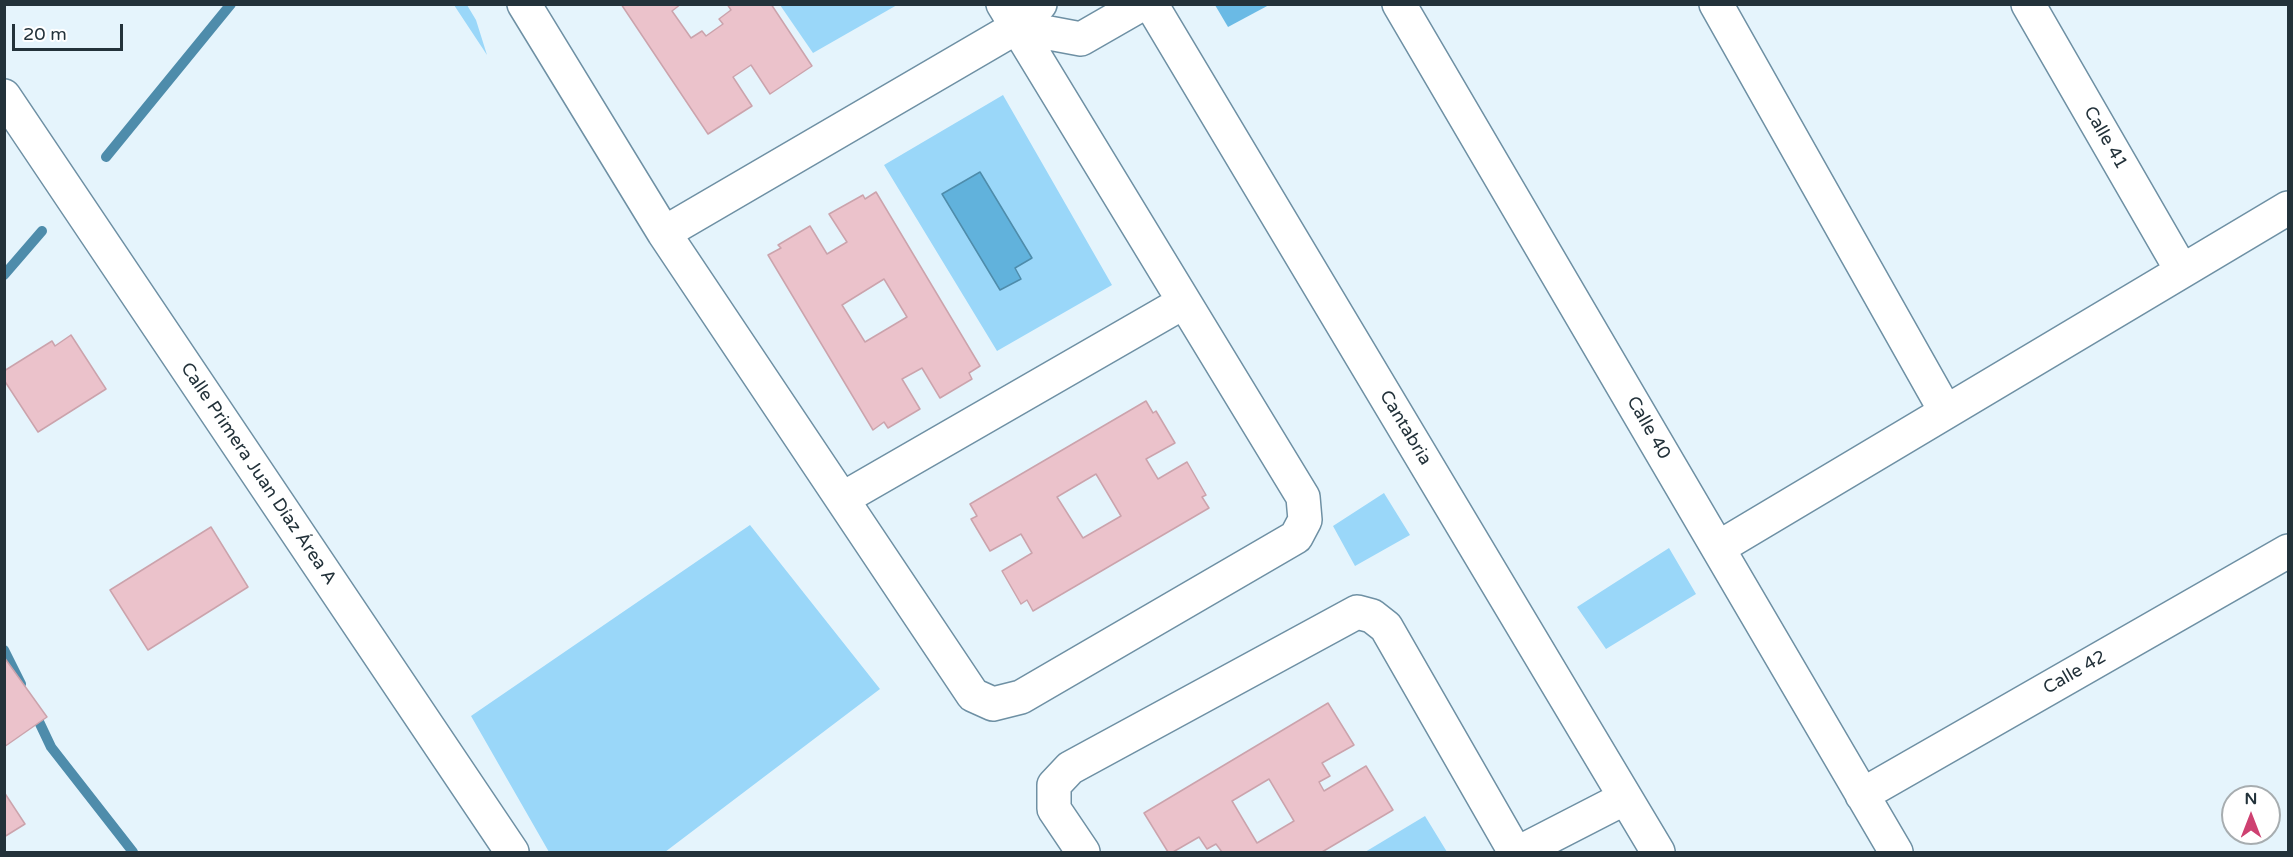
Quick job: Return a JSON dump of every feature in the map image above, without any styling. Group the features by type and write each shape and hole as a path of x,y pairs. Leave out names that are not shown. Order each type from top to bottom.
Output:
{"street":[{"path":"524,4 664,233 973,695 993,704 1021,697 1296,537 1305,520 1304,497 1010,16"},
{"path":"664,233 1010,16 1040,4"},
{"path":"1010,16 1081,39 1142,4"},
{"name":"Cantabria","path":"1151,4 1658,852"},
{"name":"Calle 40","path":"1399,4 1896,852"},
{"path":"1716,4 1946,412"},
{"name":"Calle 41","path":"2028,4 2182,271"},
{"name":"Calle Primera Juan Díaz Área A","path":"4,96 512,852"},
{"path":"1718,548 2289,208"},
{"path":"842,499 1184,302"},
{"name":"Calle 42","path":"1862,795 2289,550"},
{"path":"1083,852 1054,810 1054,785 1070,768 1357,612 1372,616 1386,627 1517,852 1630,806"},
{"path":"1562,852 1630,806"}],"shaded area":[{"path":"454,5 467,5 476,20 487,55"},
{"path":"780,5 897,5 813,53"},
{"path":"1215,5 1269,5 1228,27"},
{"path":"1003,95 1112,285 997,351 884,165"},
{"path":"980,172 1032,258 1015,268 1021,279 1000,290 942,194"},
{"path":"1384,493 1410,535 1355,566 1333,526"},
{"path":"750,525 880,689 665,852 549,852 471,716"},
{"path":"1669,548 1696,594 1606,649 1577,607"},
{"path":"1425,816 1447,852 1365,852"}],"building":[{"path":"621,4 681,4 672,11 691,38 702,31 706,36 723,24 719,19 731,10 727,4 771,4 812,66 770,94 751,65 733,77 752,106 708,134"},
{"path":"876,192 980,366 969,373 972,379 940,398 922,368 902,379 920,409 888,428 884,422 873,430 768,255 781,248 778,245 810,226 827,254 847,242 829,214 863,195 865,199","holes":["884,279 907,317 865,342 842,305"]},
{"path":"71,335 106,389 38,432 4,380 4,371 52,341 55,346"},
{"path":"1146,401 1153,413 1156,411 1175,443 1146,459 1158,479 1187,462 1206,495 1202,497 1209,508 1033,611 1027,600 1021,604 1002,571 1032,553 1021,534 990,551 971,519 977,516 970,504","holes":["1096,474 1121,516 1083,538 1057,497"]},
{"path":"211,527 248,587 148,650 110,590"},
{"path":"4,657 47,717 4,747"},
{"path":"1328,703 1354,745 1322,763 1330,776 1319,782 1324,791 1366,766 1393,810 1322,852 1222,852 1216,844 1207,849 1199,837 1173,852 1168,852 1144,813","holes":["1269,779 1294,821 1257,843 1232,801"]},
{"path":"4,792 25,824 4,837"}],"waterway":[{"path":"106,157 231,4"},
{"path":"4,275 42,231"},
{"path":"4,650 21,684"},
{"path":"33,709 51,747 133,852"}]}
